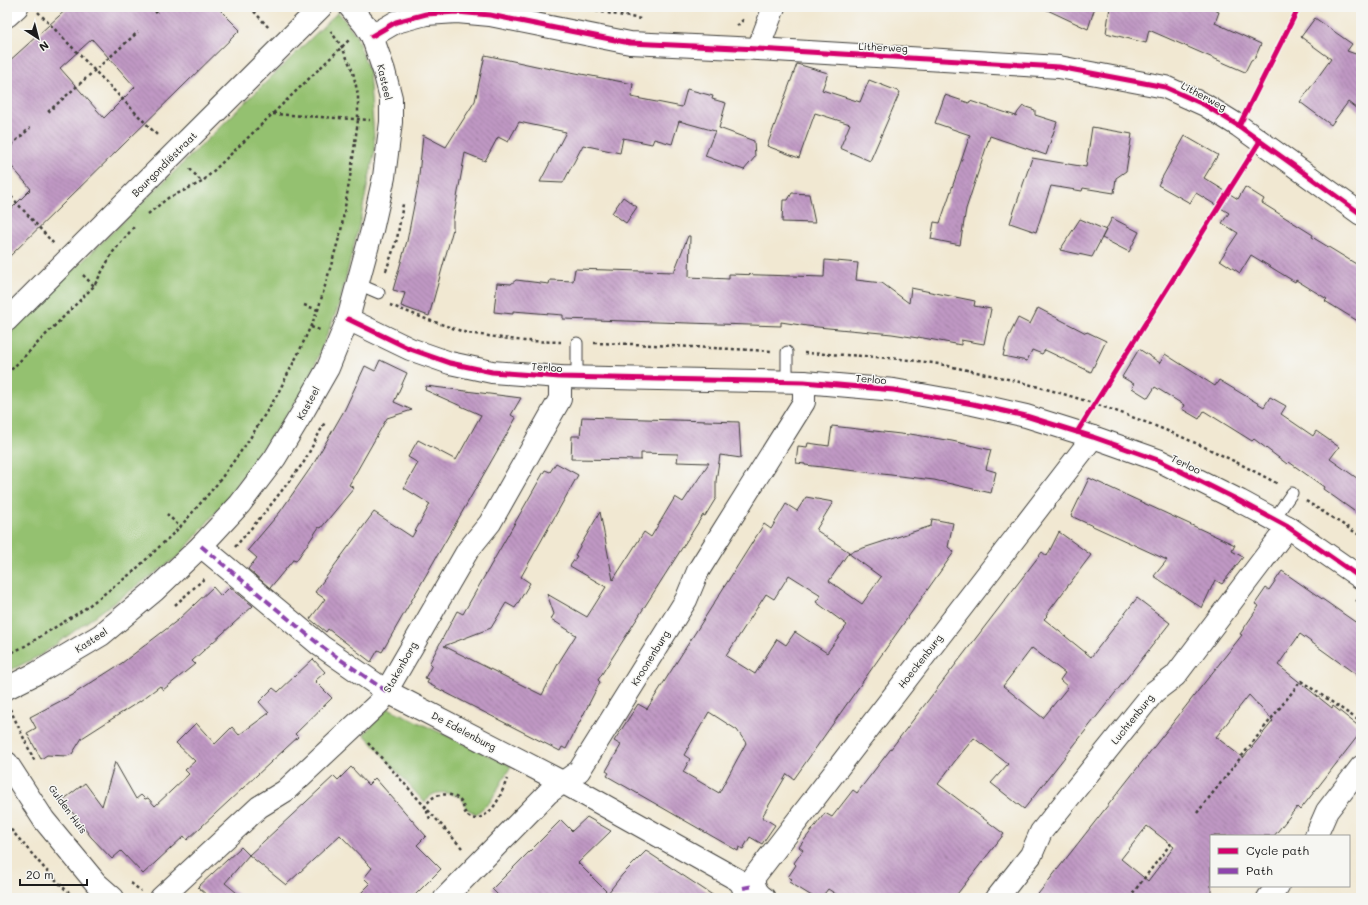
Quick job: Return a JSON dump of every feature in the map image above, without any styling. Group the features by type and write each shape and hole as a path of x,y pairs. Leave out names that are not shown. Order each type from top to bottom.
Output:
{"street":[{"path":"7,16 17,7"},
{"name":"Kasteel","path":"7,688 37,673 101,634 154,592 201,546 240,504 275,458 328,368 348,319 372,230 384,177 391,122 390,98 384,71 369,31 350,7"},
{"path":"758,49 774,7"},
{"name":"Bourgondiëstraat","path":"7,320 319,9"},
{"name":"Litherweg","path":"369,31 426,14 457,12 490,15 630,43 1058,67 1165,86 1205,105 1239,126 1361,214"},
{"name":"Terloo","path":"348,319 410,349 450,363 492,372 569,377 796,382 894,390 973,404 1026,416 1085,434 1158,460 1281,523 1361,578"},
{"name":"Stakenborg","path":"152,895 259,807 285,791 380,702 468,550 490,523 560,399 569,377"},
{"name":"Kroonenburg","path":"445,898 548,793 579,771 686,600 698,571 804,402 796,382"},
{"name":"Hoeckenburg","path":"751,893 754,877 1085,434"},
{"name":"Luchtenburg","path":"997,898 1031,856 1041,832 1154,692 1175,676 1281,523"},
{"name":"De Edelenburg","path":"201,546 321,646 386,691 564,783 738,880 751,893"},
{"path":"7,763 44,820 96,883 113,898"},
{"path":"1316,835 1327,811 1361,767"},
{"path":"1268,898 1277,887"}],"lane":[{"path":"358,284 378,293"},
{"path":"569,377 576,343"},
{"path":"787,352 796,382"},
{"path":"1281,523 1292,493"}],"path":[{"path":"33,7 175,154"},
{"path":"155,13 162,7"},
{"path":"250,7 284,45"},
{"path":"7,655 26,646 83,610 133,572 180,527 217,484 247,443 277,395 299,352 318,310 341,231 358,120 358,95 353,72 342,47 319,9"},
{"path":"147,214 168,198 202,182 342,47 369,31"},
{"path":"48,112 138,32"},
{"path":"273,114 391,122"},
{"path":"7,149 30,128"},
{"path":"7,192 68,260"},
{"path":"7,374 94,286 113,252 137,224"},
{"path":"304,305 318,310"},
{"path":"1085,434 1099,397"},
{"path":"1355,599 1361,603"},
{"path":"1197,813 1302,681 1361,722"},
{"path":"7,705 12,711 34,761 39,768"},
{"path":"353,727 477,865"},
{"path":"425,807 435,796 454,796 461,802 466,814 470,818 476,819 487,815 497,803 516,758"},
{"path":"425,807 430,818"},
{"path":"7,825 45,869 74,898"},
{"path":"1129,898 1172,842"},
{"path":"128,880 152,895"}],"green space":[{"path":"338,12 356,35 369,72 375,150 360,221 339,305 306,387 226,500 180,555 41,655 7,672 7,335"},
{"path":"388,708 511,766 490,802 476,814 467,809 462,798 452,794 436,793 428,798 425,803 364,734"}],"building":[{"path":"69,7 217,7 240,30 7,259 7,213 31,189 7,161 7,63","holes":["92,39 135,87 104,118 60,68"]},
{"path":"1041,7 1095,7 1088,29"},
{"path":"1110,7 1207,7 1219,12 1215,23 1261,44 1255,58 1251,60 1245,72 1149,30 1146,43 1106,33"},
{"path":"1315,18 1352,44 1347,51 1361,56 1361,112 1348,102 1331,125 1300,102 1331,59 1301,37"},
{"path":"485,55 550,69 633,84 631,97 682,107 687,89 713,96 712,99 726,103 719,128 754,141 755,157 744,170 705,156 715,131 679,121 672,144 654,139 652,144 623,138 620,153 583,145 563,183 540,182 566,132 519,122 508,142 498,137 485,161 465,153 453,220 453,229 429,316 401,306 405,293 393,290 407,241 418,185 423,135 446,147 475,101"},
{"path":"797,64 828,73 822,90 860,102 869,80 900,92 870,161 840,148 850,124 815,113 799,158 767,146"},
{"path":"945,95 969,103 970,101 1016,116 1023,106 1035,110 1035,115 1057,122 1046,155 990,136 966,209 960,245 931,239 934,222 940,223 970,135 935,123"},
{"path":"1092,127 1132,134 1126,171 1116,178 1114,193 1083,188 1082,191 1051,186 1036,232 1010,223 1032,158 1086,167"},
{"path":"1185,136 1218,155 1204,178 1238,199 1245,187 1264,199 1262,203 1313,235 1312,237 1361,267 1361,323 1325,301 1327,299 1296,280 1295,282 1251,255 1240,273 1220,260 1238,233 1222,223 1229,213 1196,193 1190,203 1158,185"},
{"path":"792,193 809,194 815,223 782,222 783,200 788,200"},
{"path":"623,197 637,207 626,223 612,213"},
{"path":"1112,218 1139,232 1129,252 1102,238"},
{"path":"1080,219 1106,230 1092,257 1060,250"},
{"path":"688,236 690,236 689,277 729,279 729,274 824,277 825,260 858,263 856,280 882,283 909,303 911,288 975,301 974,306 991,309 984,344 961,340 961,345 918,337 781,322 781,326 563,319 563,315 513,311 513,314 494,312 497,283 511,284 516,280 549,284 550,280 573,281 575,269 674,272"},
{"path":"1038,308 1086,333 1087,332 1106,341 1091,372 1045,350 1042,354 1032,350 1027,361 1003,356 1007,340 1018,318 1030,324"},
{"path":"1139,349 1160,363 1165,354 1215,386 1219,380 1264,407 1270,397 1286,406 1281,414 1313,436 1316,431 1339,447 1330,459 1361,481 1361,516 1323,489 1324,487 1289,462 1287,464 1254,439 1252,441 1204,411 1199,419 1182,409 1184,405 1155,387 1148,398 1132,388 1134,384 1122,377"},
{"path":"380,360 407,373 394,402 412,410 387,418 349,485 354,488 321,528 319,527 296,561 293,560 270,588 248,569 257,558 248,550 280,512 314,463 345,409 365,366 375,371"},
{"path":"426,386 521,398 511,415 516,418 382,652 378,650 371,662 328,629 326,632 310,619 325,599 315,592 374,512 412,537 430,504 404,488 418,463 408,457 418,440 456,460 481,415 425,390"},
{"path":"582,417 739,422 741,458 720,455 716,481 716,498 705,516 703,515 598,680 600,682 566,749 562,747 560,751 427,683 429,679 425,678 432,665 429,664 457,611 463,614 545,470 550,472 556,463 578,475 521,577 530,583 515,608 506,603 491,628 444,646 542,695 559,662 576,635 551,619 554,614 547,594 587,617 606,587 570,566 577,556 575,555 600,512 613,580 644,532 651,537 675,497 683,502 709,463 677,462 678,454 641,453 641,460 571,459 572,436 580,436"},
{"path":"832,426 910,434 952,441 991,450 986,469 996,472 991,493 934,480 796,463 798,446 807,447 808,443 829,446"},
{"path":"1089,478 1235,545 1232,551 1243,557 1222,584 1215,580 1202,608 1154,576 1167,560 1071,516"},
{"path":"806,497 833,502 816,530 849,552 848,553 931,526 932,519 953,523 948,547 954,552 794,779 787,774 762,817 775,825 762,844 750,837 743,849 739,847 738,851 607,776 609,773 606,771 621,745 614,741 638,704 647,709 764,524 771,529 786,504 797,511","holes":["848,553 881,577 862,604 829,581","789,575 821,595 816,602 847,625 827,653 795,632 786,645 777,639 755,674 726,656 766,594 774,599","709,712 737,730 746,743 719,793 683,772 690,759 684,755"]},
{"path":"1059,532 1091,555 1044,619 1091,657 1137,598 1170,623 1024,809 991,783 1008,764 974,738 955,761 938,784 1004,834 954,898 842,898 828,889 821,898 815,898 789,882 792,879 788,877 796,865 794,863 803,850 799,847 825,813 832,817 853,790 857,793 1042,552 1047,556","holes":["1032,648 1065,673 1060,680 1068,687 1043,718 1003,686"]},
{"path":"1282,571 1361,626 1361,678 1300,634 1278,665 1332,708 1333,706 1361,728 1361,732 1300,810 1297,807 1275,835 1210,835 1211,898 1035,898 1242,635 1240,634 1259,606 1255,604 1266,588 1269,590","holes":["1249,695 1273,721 1243,758 1216,737","1147,826 1174,847 1148,881 1121,859"]},
{"path":"213,587 221,596 230,587 253,606 192,661 195,664 163,690 160,686 140,701 82,738 72,754 67,756 47,755 41,759 27,733 36,728 30,717 72,695 122,663 178,620"},
{"path":"313,659 325,672 315,681 332,698 295,734 298,737 187,840 184,836 143,874 121,851 112,859 91,837 63,800 85,783 102,806 115,762 136,799 141,795 145,799 148,798 155,806 189,774 185,770 195,761 176,743 196,723 215,744 232,727 239,735 269,713 259,702 273,688 278,692"},
{"path":"351,767 368,785 375,778 426,836 417,845 441,869 412,898 356,898 370,884 364,878 372,868 340,835 286,885 249,855 334,776 338,780"},
{"path":"587,817 611,831 578,863 608,893 622,875 646,851 717,898 501,898 492,889 561,820 572,831"},
{"path":"241,847 249,855 225,883 243,898 210,898 198,887"}],"marked path":[{"path":"201,546 321,646 386,691"},
{"path":"743,888 754,886"}],"cycle path":[{"path":"1239,126 1299,7"},
{"path":"372,36 396,22 426,14 457,12 490,15 630,43 1059,67 1165,87 1205,105 1239,126 1361,214"},
{"path":"1077,432 1260,141"},
{"path":"348,319 410,349 450,363 492,372 560,377 804,382 894,390 973,404 1026,416 1093,437 1158,460 1288,527 1361,578"}]}
